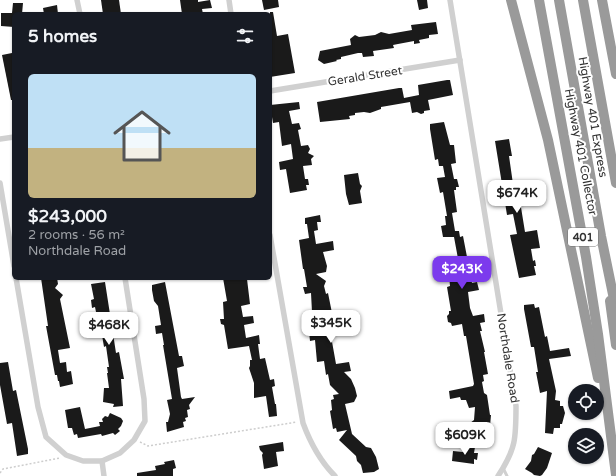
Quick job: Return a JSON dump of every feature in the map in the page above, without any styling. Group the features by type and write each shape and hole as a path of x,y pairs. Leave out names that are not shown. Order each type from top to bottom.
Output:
{"highway":[{"path":"511,0 548,140 611,441"},
{"name":"Highway 401 Collector","path":"538,0 586,257 598,334 616,475"},
{"name":"Highway 401 Express","path":"559,0 601,236 616,309"},
{"name":"Highway 401 Express","path":"583,0 616,183"},
{"path":"602,0 616,74"},
{"path":"601,236 616,345"}],"street":[{"path":"77,0 80,12"},
{"path":"229,0 232,12"},
{"name":"Northdale Road","path":"450,0 516,406 516,435 510,458 498,476"},
{"name":"Gerald Street","path":"272,91 460,60"},
{"path":"0,139 12,137"},
{"path":"0,183 12,254"},
{"path":"272,246 303,423 307,434 321,459 335,476"},
{"path":"16,280 38,407 46,437 66,454 84,461 102,461 120,453 134,440 145,421 144,398 124,280"},
{"path":"102,461 104,476"}],"lane":[{"path":"503,468 507,476"}],"path":[{"path":"134,440 148,446 298,422"},
{"path":"0,473 3,469 64,457 66,454"}],"building":[{"path":"101,0 119,0 121,12 103,12"},
{"path":"180,0 198,0 198,2 210,0 212,8 202,9 203,12 182,12"},
{"path":"262,0 278,0 279,7 264,10"},
{"path":"417,0 427,0 428,8 419,10"},
{"path":"13,3 23,3 22,12 12,12"},
{"path":"57,5 58,12 44,12 43,8"},
{"path":"272,12 277,36 288,34 295,73 272,77"},
{"path":"1,13 12,13 12,27 1,26"},
{"path":"436,22 438,34 429,35 429,38 419,40 420,43 414,44 414,41 393,45 394,48 373,51 374,56 363,57 362,53 358,53 341,57 341,59 336,60 337,61 324,64 318,60 320,51 351,45 350,39 355,35 359,37 375,35 381,32 389,34 412,30 411,25"},
{"path":"12,53 12,100 11,100 2,55"},
{"path":"450,80 453,95 428,100 430,110 424,111 424,113 421,114 417,112 412,113 410,102 381,107 381,109 370,113 355,113 355,115 349,116 350,119 320,122 317,102 399,88 402,88 404,98 419,95 418,85"},
{"path":"299,102 300,109 289,111 292,124 299,123 301,129 298,130 301,146 308,145 310,149 308,153 314,156 311,159 312,165 303,166 305,179 308,179 309,185 306,185 307,190 290,193 286,169 280,170 279,162 293,159 291,144 282,146 279,122 273,123 272,105"},
{"path":"444,122 450,145 454,145 456,163 451,164 454,179 457,179 459,187 456,187 456,190 454,190 457,212 452,213 455,231 459,231 460,237 463,236 472,283 477,282 479,290 468,292 470,308 473,316 484,314 485,322 480,323 482,331 480,331 488,374 483,375 484,381 482,382 484,393 487,395 491,415 490,426 488,426 485,441 472,440 473,427 470,423 474,420 475,407 469,408 466,400 461,400 460,397 450,399 449,391 473,386 474,384 466,336 464,336 462,324 452,326 451,323 448,322 447,316 449,311 451,311 447,287 450,286 448,266 459,264 454,237 443,237 441,226 446,225 445,216 447,216 443,192 440,193 437,178 445,177 443,166 439,166 438,159 435,160 430,129 430,124"},
{"path":"509,139 512,156 509,156 513,184 517,183 518,190 531,188 532,193 519,195 525,232 537,230 540,248 531,249 533,261 535,260 536,266 534,266 536,275 519,278 510,235 517,234 513,214 507,215 495,141"},
{"path":"358,173 360,184 362,186 360,191 362,203 349,205 344,175"},
{"path":"320,215 321,222 317,222 318,230 314,231 316,244 333,241 334,250 323,252 327,266 326,272 316,274 326,281 324,286 326,294 328,293 336,335 331,336 336,364 349,362 351,371 344,372 351,379 357,396 354,402 345,404 352,434 366,447 371,448 376,457 379,469 374,472 363,473 356,456 339,440 347,430 337,432 336,428 333,429 330,411 332,410 331,400 334,399 333,395 339,394 330,385 328,374 326,375 324,361 317,362 315,340 310,341 309,332 319,331 316,311 312,312 311,293 305,294 303,287 307,287 299,240 309,238 305,218"},
{"path":"41,280 57,280 58,284 55,288 63,295 60,299 70,348 58,350 60,363 66,362 67,372 71,371 73,384 60,387 57,375 55,375 46,326 48,326"},
{"path":"223,280 247,280 250,304 241,306 243,317 253,316 254,323 244,325 246,338 259,335 260,344 258,344 260,359 265,358 270,380 274,379 275,386 272,387 277,416 269,417 266,396 254,398 254,383 249,368 250,360 252,360 249,346 228,349 224,325 221,324 220,319 224,319 223,302 227,301"},
{"path":"105,282 116,353 119,352 124,379 121,379 123,406 113,407 114,404 103,402 104,388 109,388 107,367 109,367 106,346 104,347 102,335 98,330 100,328 98,312 96,312 95,307 92,308 91,300 94,299 91,284"},
{"path":"165,282 179,356 182,356 184,366 177,368 181,397 182,399 195,397 189,405 190,409 187,410 188,417 185,418 186,421 183,422 184,427 167,432 166,422 168,422 170,414 167,400 172,399 162,333 156,334 155,326 161,325 158,306 154,301 152,290 152,285"},
{"path":"534,304 535,308 539,307 545,337 547,336 550,351 569,348 571,356 549,359 556,391 555,400 560,401 560,406 563,406 565,413 562,424 560,424 560,428 554,428 553,434 545,433 547,391 540,393 536,372 538,372 534,347 531,347 524,309 524,305"},
{"path":"8,362 13,391 16,390 28,449 28,454 17,456 12,423 7,424 0,385 0,363"},
{"path":"80,407 85,429 100,426 99,422 103,422 102,419 105,416 108,417 110,413 121,418 123,421 118,429 120,431 115,435 113,433 102,436 101,434 78,438 77,434 74,435 72,428 68,428 65,410"},
{"path":"283,442 284,451 276,452 278,466 264,469 263,453 259,446"},
{"path":"464,446 475,447 474,453 478,453 477,460 474,459 474,464 452,461 453,451 463,452"},
{"path":"538,447 552,453 547,468 540,476 534,475 525,469"},
{"path":"174,460 176,468 173,469 173,476 137,476 137,473 156,470 155,466"}]}
